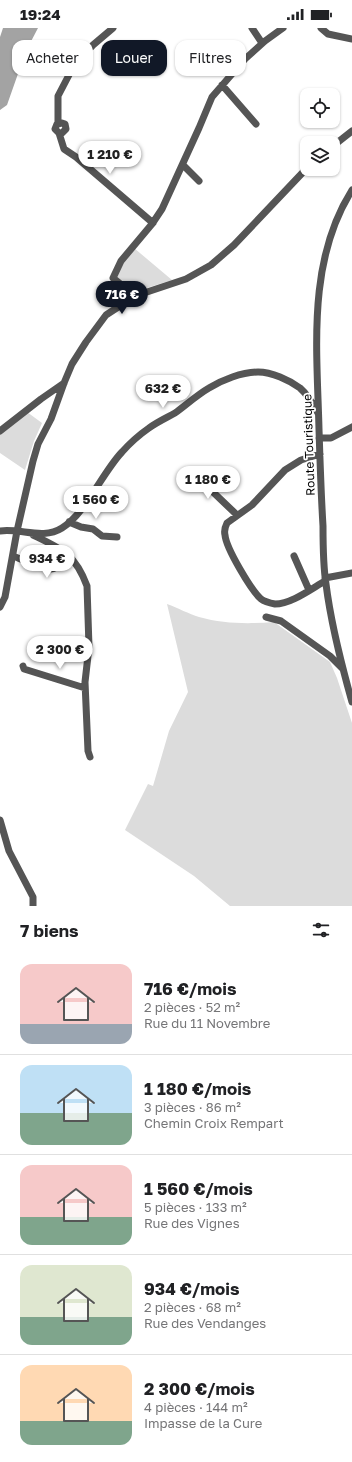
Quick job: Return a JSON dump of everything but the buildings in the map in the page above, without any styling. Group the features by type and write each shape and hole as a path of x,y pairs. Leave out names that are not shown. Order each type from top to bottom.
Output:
{"street":[{"path":"113,28 93,45 78,61 70,73 58,96 58,123 55,127 66,151 76,157 153,223"},
{"path":"252,28 262,43"},
{"path":"135,296 113,278 121,261 153,223 162,209 183,165 212,97 262,43 283,28"},
{"path":"321,28 328,34 352,39"},
{"path":"222,85 256,124"},
{"path":"340,140 352,131"},
{"path":"183,165 199,181"},
{"path":"0,607 5,597 17,531 34,455 51,419 72,364 82,348 106,315 135,296 186,279 211,265 234,245 300,175"},
{"name":"Route Touristique","path":"352,190 346,198 335,224 326,252 320,275 317,312 319,438 325,580 338,654 352,702"},
{"path":"31,534 50,532 61,528 73,519 120,453 135,438 210,388 225,380 258,372 270,374 285,380 303,392 319,414"},
{"path":"0,431 64,383"},
{"path":"303,392 314,394 318,391"},
{"path":"319,438 331,438 352,427"},
{"path":"320,454 301,460 285,470 256,501 227,523 224,535 227,545 250,586 257,595 271,603 285,603 325,580 352,573"},
{"path":"192,472 237,515"},
{"path":"69,522 81,527 93,529 102,536 117,537"},
{"path":"0,531 12,530 31,534 63,550 75,562 84,577 87,586 89,647 85,688 88,751 90,757"},
{"path":"13,556 44,569 51,569 58,564 63,550"},
{"path":"294,556 309,590"},
{"path":"266,617 282,621 330,656 342,668"},
{"path":"23,666 24,668 85,688"},
{"path":"0,820 9,851 34,897 34,905 32,906"}],"shaded area":[{"path":"3,28 38,28 32,40 12,40 12,76 17,76 7,105 0,110 0,37"},
{"path":"134,248 172,280 134,292 116,277 123,263"},
{"path":"27,412 42,423 34,441 25,470 0,453 0,434"},
{"path":"167,604 195,616 218,621 246,623 274,622 330,662 352,723 352,906 230,906 194,876 125,830 148,784 153,786 169,731 188,692"}]}
